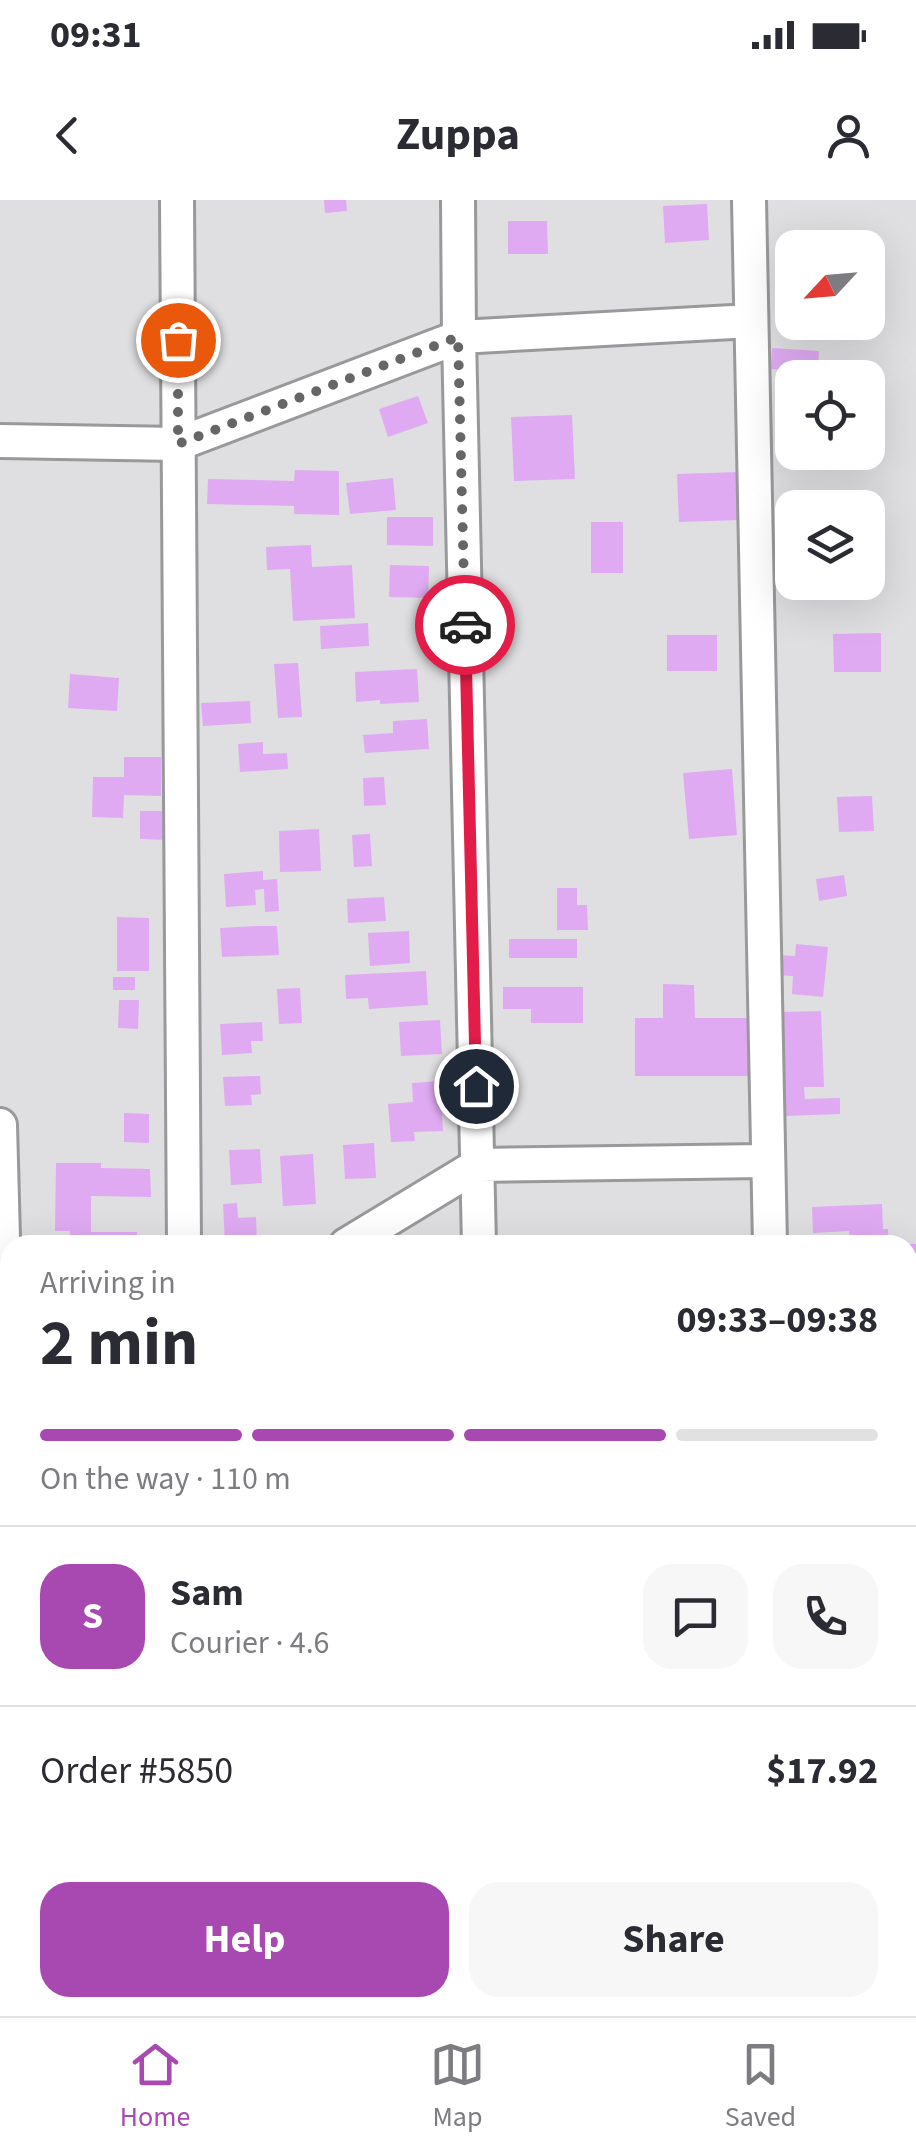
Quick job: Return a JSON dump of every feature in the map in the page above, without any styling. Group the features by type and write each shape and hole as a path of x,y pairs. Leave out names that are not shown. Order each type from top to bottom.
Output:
{"street":[{"path":"176,200 184,1235"},
{"path":"458,200 480,1235"},
{"path":"749,200 770,1235"},
{"path":"0,441 178,444 458,337 751,320"},
{"path":"0,1125 4,1235"},
{"path":"362,1235 478,1165 768,1161"}],"building":[{"path":"324,200 346,200 347,211 325,213"},
{"path":"707,204 709,240 665,243 663,206"},
{"path":"508,221 547,221 548,254 508,254"},
{"path":"772,348 819,351 819,360 775,360 775,369 771,369"},
{"path":"418,396 428,423 388,437 379,409"},
{"path":"572,415 575,479 514,481 511,417"},
{"path":"295,470 339,471 339,515 294,514 294,506 207,504 208,479 294,481"},
{"path":"739,472 741,520 679,522 677,474"},
{"path":"393,478 396,510 350,514 346,483"},
{"path":"387,517 433,517 433,546 387,545"},
{"path":"591,522 623,522 623,573 591,573"},
{"path":"311,545 312,567 352,565 355,618 293,621 290,569 267,570 266,547"},
{"path":"390,565 429,566 428,598 389,597"},
{"path":"368,623 369,646 321,649 320,626"},
{"path":"881,633 881,672 834,672 833,634"},
{"path":"667,635 717,635 717,671 667,671"},
{"path":"298,663 302,717 278,718 274,664"},
{"path":"417,669 419,702 356,702 355,672"},
{"path":"70,674 119,678 117,711 68,708"},
{"path":"250,701 251,723 203,726 201,703"},
{"path":"427,719 429,749 365,753 363,735 393,733 393,721"},
{"path":"263,742 263,754 287,753 288,769 240,772 238,744"},
{"path":"124,757 161,757 161,796 124,795 123,818 92,817 93,777 124,777"},
{"path":"732,769 737,835 689,839 683,773"},
{"path":"384,777 386,805 364,806 363,778"},
{"path":"872,796 874,831 839,832 837,797"},
{"path":"140,811 170,811 169,840 140,839"},
{"path":"319,829 321,871 280,872 279,831"},
{"path":"370,834 372,866 354,867 352,835"},
{"path":"263,871 263,880 277,879 279,911 265,912 264,889 255,890 256,905 226,907 224,874"},
{"path":"844,875 847,896 819,901 816,879"},
{"path":"557,888 577,888 577,905 587,905 588,930 557,930"},
{"path":"384,897 386,921 348,923 347,899"},
{"path":"117,917 149,918 149,971 117,971"},
{"path":"277,926 279,955 222,957 220,928"},
{"path":"409,931 410,963 370,966 368,933"},
{"path":"509,939 577,939 577,958 509,958"},
{"path":"796,944 828,947 823,997 792,994 793,976 777,975 779,955 795,956"},
{"path":"426,971 428,1005 369,1009 368,998 346,999 345,975"},
{"path":"113,977 135,977 135,990 113,990"},
{"path":"663,984 694,985 695,1018 748,1018 748,1076 635,1076 635,1018 663,1018"},
{"path":"503,987 583,987 583,1023 531,1023 531,1009 503,1009"},
{"path":"300,988 302,1023 279,1024 277,989"},
{"path":"119,1000 139,1000 138,1029 118,1028"},
{"path":"821,1011 824,1087 804,1087 805,1099 840,1098 840,1114 786,1116 782,1012"},
{"path":"440,1020 442,1054 401,1056 399,1022"},
{"path":"262,1022 263,1041 251,1041 252,1053 222,1055 220,1024"},
{"path":"260,1076 261,1094 251,1095 252,1105 225,1106 223,1077"},
{"path":"440,1081 443,1131 414,1132 415,1141 391,1142 388,1104 413,1102 412,1083"},
{"path":"124,1113 149,1114 149,1143 124,1142"},
{"path":"374,1143 376,1178 345,1179 343,1145"},
{"path":"260,1149 262,1183 231,1185 229,1150"},
{"path":"313,1154 316,1204 283,1206 280,1156"},
{"path":"56,1163 150,1169 151,1197 91,1196 91,1232 137,1235 70,1235 70,1231 55,1231"},
{"path":"237,1203 238,1218 256,1217 257,1235 225,1235 223,1204"},
{"path":"882,1204 883,1229 888,1229 888,1235 813,1233 812,1207"}],"way so far":[{"path":"178,340 178,444 458,337 465,625"}],"route":[{"path":"465,625 476,1086"}]}
